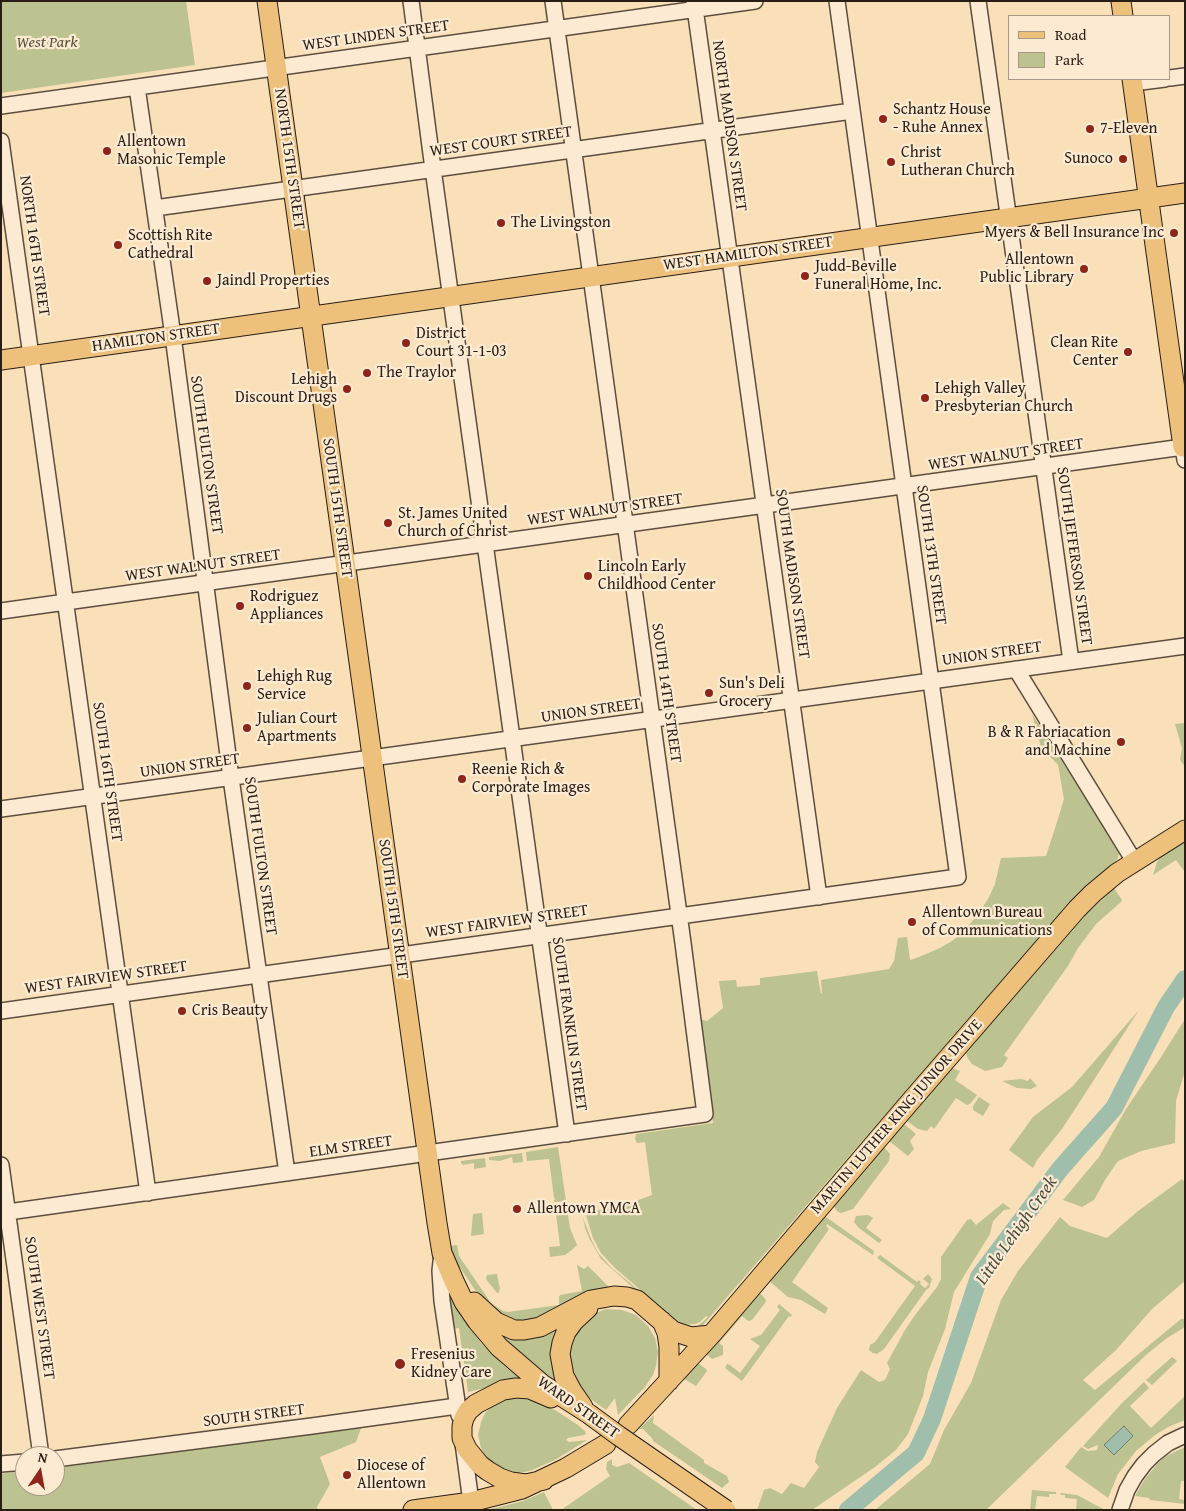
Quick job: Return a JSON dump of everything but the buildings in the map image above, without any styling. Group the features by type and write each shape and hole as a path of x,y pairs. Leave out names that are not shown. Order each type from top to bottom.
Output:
{"main road":[{"name":"NORTH 15TH STREET","path":"267,1 310,316"},
{"path":"1121,1 1123,15"},
{"path":"1132,81 1184,452"},
{"name":"WEST HAMILTON STREET","path":"310,316 1185,193"},
{"name":"HAMILTON STREET","path":"1,360 310,316"},
{"name":"SOUTH 15TH STREET","path":"310,316 442,1253"},
{"name":"MARTIN LUTHER KING JUNIOR DRIVE","path":"628,1425 711,1335 1077,909 1092,893 1134,861 1185,830"},
{"name":"WARD STREET","path":"442,1253 464,1302 499,1347 542,1384 586,1416 726,1510"},
{"path":"454,1281 481,1310 496,1322 514,1330 540,1327 591,1300 603,1296 614,1296 642,1304 673,1331 682,1335 701,1337 711,1335"},
{"path":"586,1416 564,1376 560,1354 566,1332 574,1321 591,1306 613,1301 642,1304"},
{"path":"662,1321 667,1333 669,1347 669,1381"},
{"path":"457,1406 503,1390 516,1388 530,1390 550,1397 586,1416"},
{"path":"489,1396 468,1411 464,1418 462,1438 467,1449 480,1465 500,1478 521,1484 544,1480"},
{"path":"413,1510 471,1502 522,1489 544,1480 606,1444"}],"street":[{"name":"SOUTH FRANKLIN STREET","path":"411,1 567,1134"},
{"name":"SOUTH 14TH STREET","path":"553,1 705,1114"},
{"name":"WEST LINDEN STREET","path":"1,106 557,29 694,6 755,1"},
{"name":"SOUTH 13TH STREET","path":"837,1 958,877"},
{"name":"SOUTH JEFFERSON STREET","path":"978,1 1071,661"},
{"name":"NORTH MADISON STREET","path":"694,6 729,256"},
{"path":"1171,78 1185,76"},
{"path":"1132,81 1148,80"},
{"name":"SOUTH FULTON STREET","path":"137,87 173,336 287,1173"},
{"name":"WEST COURT STREET","path":"154,208 852,111"},
{"name":"NORTH 16TH STREET","path":"1,141 31,356"},
{"name":"SOUTH MADISON STREET","path":"729,256 819,896"},
{"name":"SOUTH 16TH STREET","path":"31,356 148,1193"},
{"name":"WEST WALNUT STREET","path":"1,611 1044,467 1184,452"},
{"name":"UNION STREET","path":"1,809 1185,646"},
{"path":"1016,668 1134,861"},
{"name":"WEST FAIRVIEW STREET","path":"1,1011 958,877"},
{"name":"ELM STREET","path":"5,1213 705,1114"},
{"name":"SOUTH WEST STREET","path":"1,1164 5,1213 40,1446"},
{"name":"SOUTH 15TH STREET","path":"442,1253 440,1271 447,1332 471,1502"},
{"name":"SOUTH STREET","path":"65,1458 457,1406"},
{"path":"1120,1510 1135,1476 1144,1464 1168,1443 1185,1435"},
{"path":"1,1464 15,1463"}],"green space":[{"name":"West Park","path":"1,1 186,1 195,65 1,93"},
{"path":"1032,714 1113,842 1119,854 1117,860 1065,907 703,1325 691,1329 676,1323 690,1328 698,1326 708,1317 706,1316 695,1324 685,1325 667,1313 615,1268 601,1253 593,1238 585,1212 617,1208 652,1195 645,1142 637,1143 635,1139 636,1134 713,1123 700,1019 707,1021 723,1008 719,981 736,980 737,987 760,985 760,978 817,971 821,994 821,980 889,969 894,961 898,938 907,937 910,960 940,948 962,933 980,912 989,897 995,884 1001,858 1046,856 1057,822 1064,799 1058,765 1041,747"},
{"path":"1185,723 1185,767 1180,760 1182,748 1175,724"},
{"path":"1185,838 1185,872 1176,860 1153,875 1157,862 1161,857"},
{"path":"1114,888 1122,900 1121,902 1096,924 1078,948 1068,966 1004,1055 1008,1058 1002,1067 985,1071 972,1064 966,1052 1085,916"},
{"path":"1139,1010 1062,1129 1037,1160 1033,1168 1009,1150 1033,1117 1072,1087"},
{"path":"1185,1019 1185,1071 1176,1101 1175,1143 1141,1151 1118,1161 1094,1200 1082,1207 1063,1200 1099,1157 1126,1109"},
{"path":"952,1068 960,1071 955,1080 977,1095 967,1105 956,1098 934,1129 931,1126 927,1131 918,1129 907,1121"},
{"path":"1030,1078 1037,1086 1031,1089 1017,1088 1002,1081 1021,1079 1028,1081"},
{"path":"979,1097 990,1104 983,1116 973,1110 973,1106"},
{"path":"904,1124 916,1134 910,1141 914,1149 908,1156 889,1141"},
{"path":"558,1147 566,1201 554,1202 549,1159 527,1161 526,1152"},
{"path":"884,1147 890,1154 889,1161 853,1209 841,1213 838,1212 833,1206"},
{"path":"522,1153 523,1162 513,1163 512,1157 500,1161 489,1160 489,1157"},
{"path":"485,1158 486,1167 474,1169 474,1163 463,1165 461,1163 461,1161"},
{"path":"1182,1179 1185,1183 1185,1281 1152,1309 1116,1350 1083,1380 1095,1390 1181,1319 1185,1319 1185,1327 1147,1354 986,1510 875,1510 930,1464 944,1430 971,1383 1001,1300 1018,1271 1060,1217 1070,1226 1107,1238 1138,1211"},
{"path":"566,1203 570,1228 577,1245 565,1255 550,1257 549,1247 560,1246 555,1206"},
{"path":"1003,1203 1011,1209 1004,1210 993,1221 990,1234 954,1292 945,1329 928,1372 923,1396 908,1434 896,1450 875,1467 812,1510 757,1510 764,1490 770,1488 782,1494 791,1483 804,1488 819,1467 815,1462 817,1452 837,1408 861,1370 879,1382 885,1380 890,1369 887,1363 905,1330 941,1279 941,1257 967,1220 971,1219 976,1225"},
{"path":"482,1213 484,1234 471,1236 473,1214"},
{"path":"868,1215 873,1218 866,1228 882,1240 879,1243 854,1222 856,1216"},
{"path":"826,1217 874,1251 873,1255 827,1224 826,1226 829,1229 792,1282 828,1308 825,1314 801,1300 788,1297 769,1281 823,1218"},
{"path":"583,1218 599,1254 612,1268 649,1299 648,1301 601,1259 589,1238"},
{"path":"457,1245 459,1256 491,1303 503,1311 508,1312 559,1305 560,1295 582,1291 577,1265 584,1269 588,1266 612,1290 520,1325 487,1308 455,1260 449,1246"},
{"path":"880,1255 917,1282 919,1280 920,1284 925,1288 929,1284 923,1279 928,1274 932,1279 929,1288 884,1349 877,1354 869,1350 870,1345 875,1342 915,1286 877,1258"},
{"path":"497,1274 500,1289 497,1293 486,1279 487,1275"},
{"path":"448,1288 450,1296 462,1318 482,1344 503,1365 526,1383 493,1386 468,1392 459,1328 451,1329"},
{"path":"759,1293 766,1300 765,1303 752,1320 748,1321 742,1316 719,1343 723,1346 723,1355 712,1359 706,1354"},
{"path":"779,1304 792,1315 791,1317 789,1316 742,1381 725,1368 727,1364 730,1365 740,1373 760,1346 750,1339 761,1335 780,1310 777,1307"},
{"path":"605,1309 622,1310 636,1315 648,1326 655,1338 658,1352 653,1375 645,1387 618,1415 615,1398 606,1410 588,1397 576,1381 567,1354 570,1338 588,1317"},
{"path":"569,1314 552,1350 551,1362 557,1383 534,1367 495,1332"},
{"path":"1172,1357 1177,1361 1152,1385 1146,1380"},
{"path":"698,1363 707,1371 696,1386 684,1379"},
{"path":"1144,1382 1149,1388 1130,1406 1151,1428 1185,1396 1185,1420 1155,1435 1136,1451 1118,1474 1108,1498 1065,1467 1081,1447 1088,1451 1097,1450 1098,1445 1088,1449 1083,1446"},
{"path":"522,1397 555,1410 585,1431 586,1434 584,1435 568,1438 566,1440 569,1442 587,1440 555,1460 530,1471 509,1473 500,1469 487,1459 481,1448 478,1435 481,1422 485,1413 492,1406 507,1398"},
{"path":"654,1415 653,1423 704,1460 704,1463 727,1476 729,1482 722,1488 653,1441 643,1429 639,1429"},
{"path":"361,1428 356,1442 320,1457 330,1484 317,1507 318,1510 1,1510 1,1474 15,1472 15,1496 65,1496 65,1467"},
{"path":"1185,1447 1185,1481 1181,1481 1179,1499 1185,1500 1185,1504 1150,1500 1149,1498 1135,1496 1145,1479 1158,1463 1166,1456"},
{"path":"612,1459 612,1465 617,1467 629,1463 697,1510 561,1510 610,1476 606,1469 607,1462"},
{"path":"1032,1490 1056,1492 1056,1494 1049,1494 1049,1497 1037,1496 1035,1510 1030,1510"},
{"path":"544,1492 553,1510 487,1510 523,1501"},
{"path":"1061,1493 1077,1495 1105,1510 1076,1510 1077,1499 1065,1498 1065,1495 1060,1495"}],"shaded area":[{"path":"1124,1426 1133,1436 1114,1455 1104,1445"}],"waterway":[{"name":"Little Lehigh Creek","path":"848,1510 916,1453 932,1419 979,1277 1060,1169 1114,1108 1166,1007 1185,979"}],"place":[{"name":"Schantz House - Ruhe Annex","path":"883,119"},
{"name":"7-Eleven","path":"1090,129"},
{"name":"Allentown Masonic Temple","path":"107,151"},
{"name":"Sunoco","path":"1123,159"},
{"name":"Christ Lutheran Church","path":"891,162"},
{"name":"The Livingston","path":"501,223"},
{"name":"Myers & Bell Insurance Inc","path":"1174,233"},
{"name":"Scottish Rite Cathedral","path":"118,245"},
{"name":"Allentown Public Library","path":"1084,269"},
{"name":"Judd-Beville Funeral Home, Inc.","path":"805,276"},
{"name":"Jaindl Properties","path":"207,281"},
{"name":"District Court 31-1-03","path":"406,343"},
{"name":"Clean Rite Center","path":"1128,352"},
{"name":"The Traylor","path":"367,373"},
{"name":"Lehigh Discount Drugs","path":"347,389"},
{"name":"Lehigh Valley Presbyterian Church","path":"925,398"},
{"name":"St. James United Church of Christ","path":"388,523"},
{"name":"Lincoln Early Childhood Center","path":"588,576"},
{"name":"Rodriguez Appliances","path":"240,606"},
{"name":"Lehigh Rug Service","path":"247,686"},
{"name":"Sun's Deli Grocery","path":"709,693"},
{"name":"Julian Court Apartments","path":"247,728"},
{"name":"B & R Fabriacation and Machine","path":"1121,742"},
{"name":"Reenie Rich & Corporate Images","path":"462,779"},
{"name":"Allentown Bureau of Communications","path":"912,922"},
{"name":"Cris Beauty","path":"182,1011"},
{"name":"Allentown YMCA","path":"517,1209"},
{"name":"Fresenius Kidney Care","path":"400,1364"},
{"name":"Diocese of Allentown","path":"347,1475"}]}
